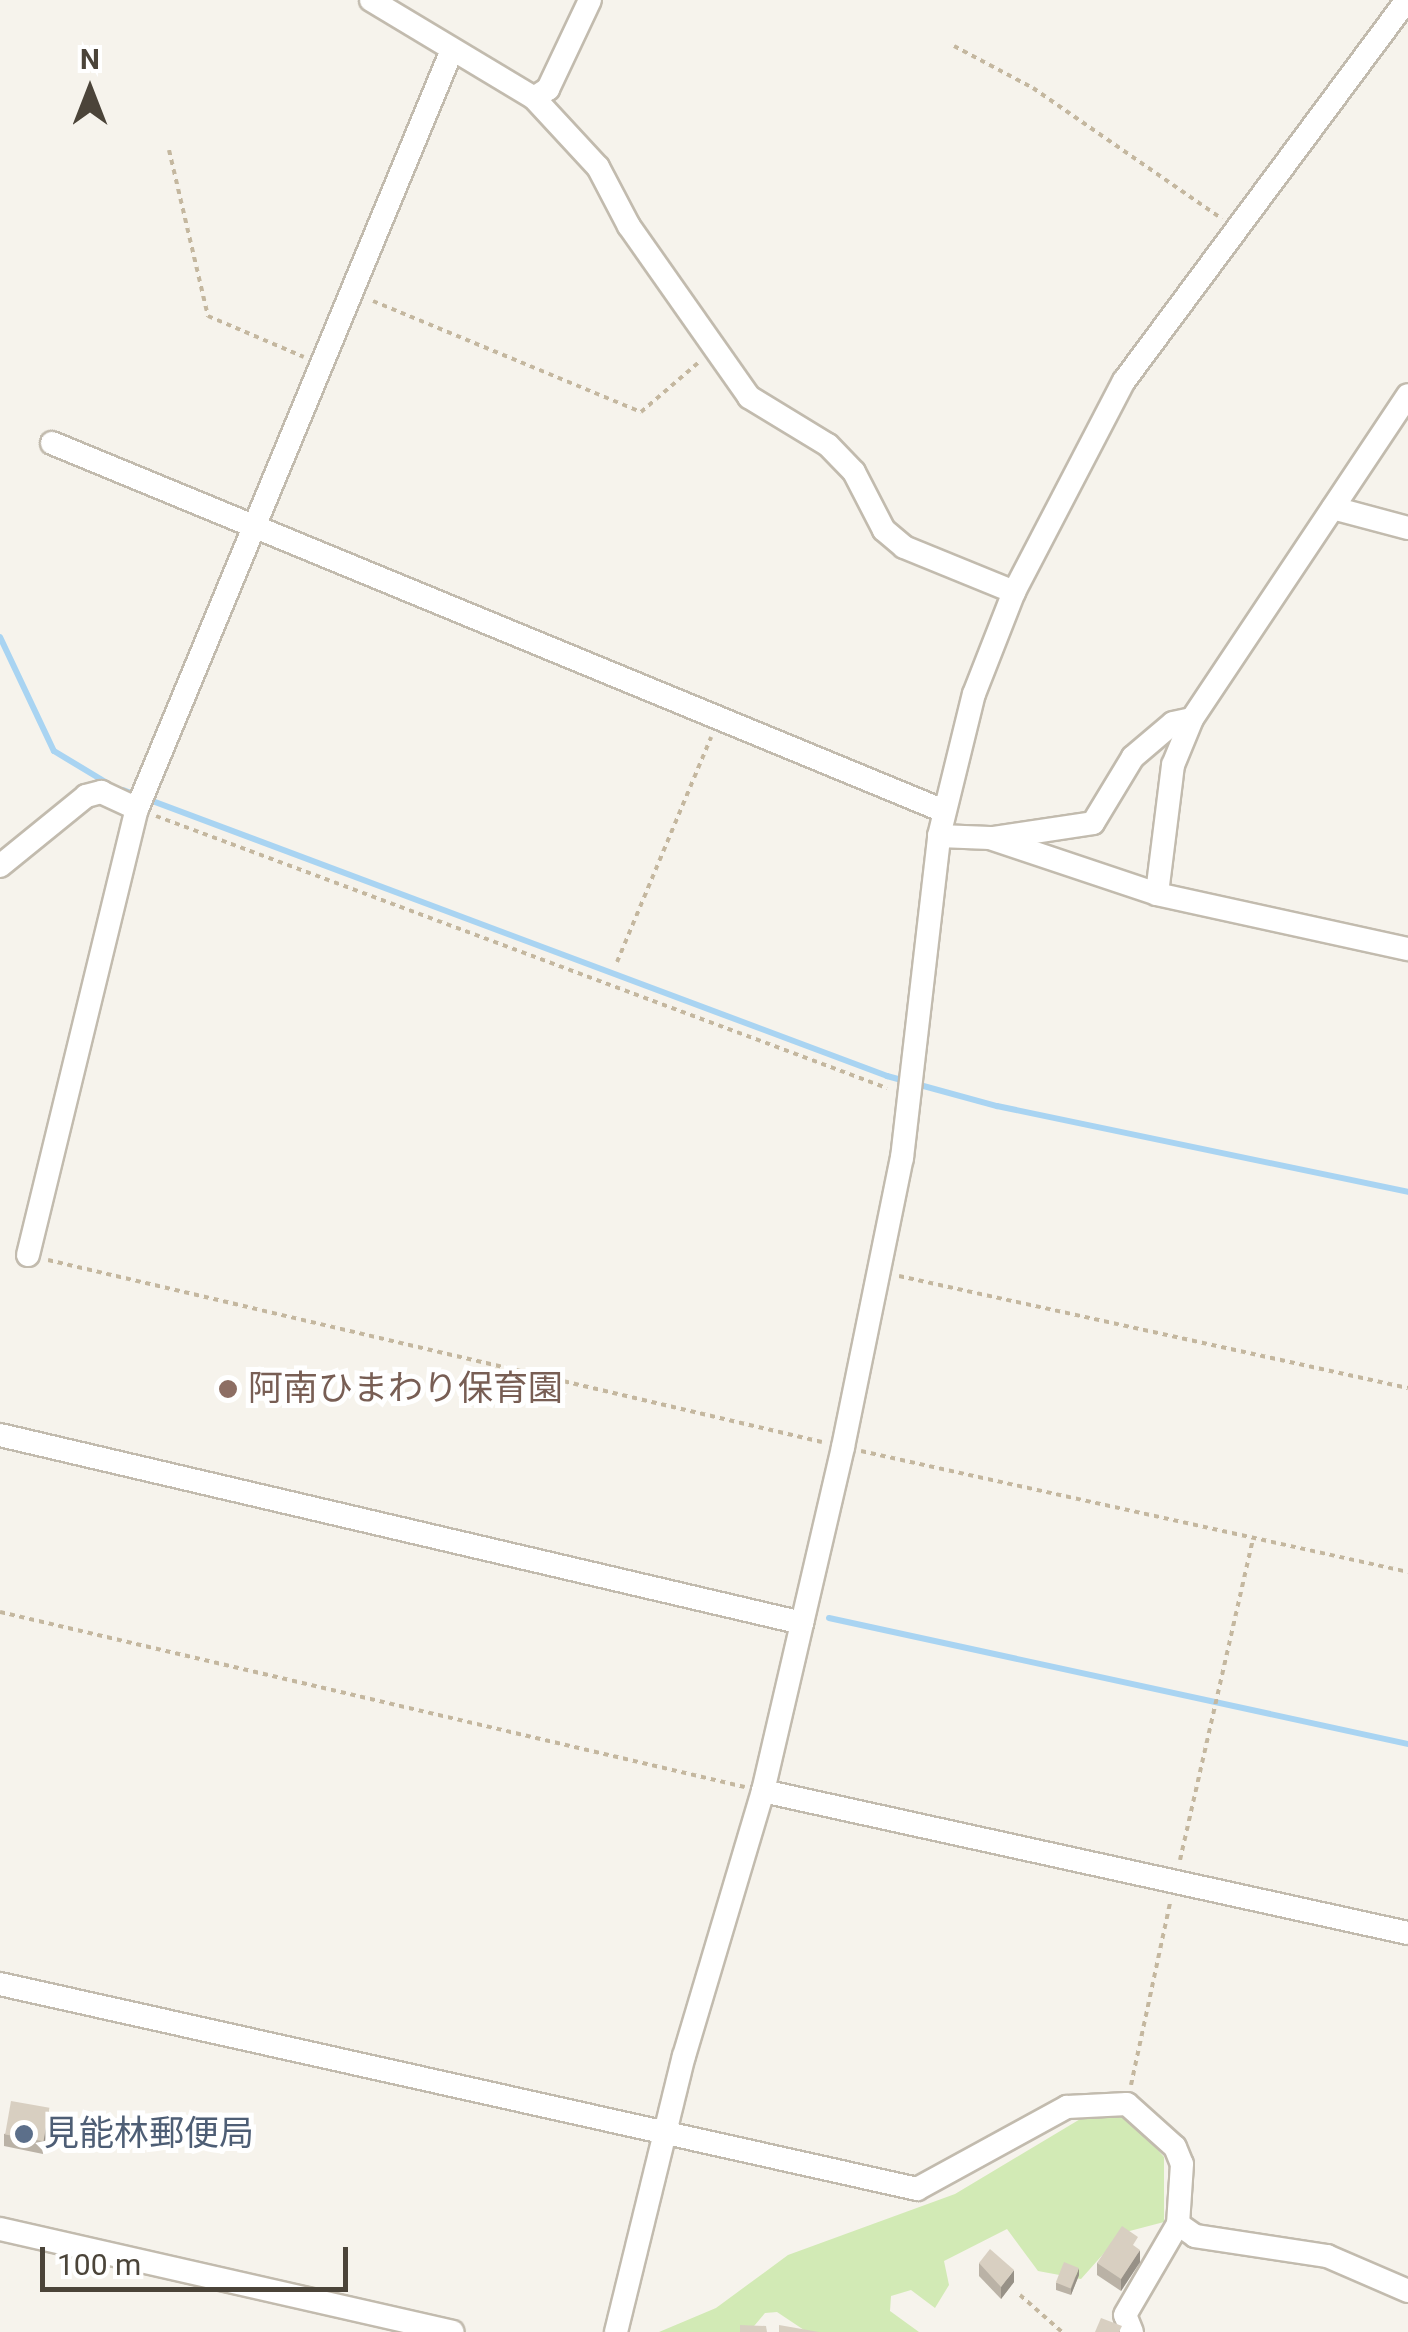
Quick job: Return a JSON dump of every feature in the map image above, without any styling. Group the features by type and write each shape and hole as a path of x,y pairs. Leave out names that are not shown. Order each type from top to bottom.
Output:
{"street":[{"path":"371,0 534,98 598,167 629,226 749,397 828,445 854,472 884,530 904,548 1014,592"},
{"path":"534,98 548,90 590,0"},
{"path":"616,2332 664,2134 763,1791 844,1447 880,1272 910,1096 939,836 974,694 1014,592 1124,382 1234,228 1408,0"},
{"path":"28,1255 140,802 318,363 452,50"},
{"path":"1157,894 1173,765 1192,719 1408,395"},
{"path":"52,443 944,811"},
{"path":"1333,508 1408,528"},
{"path":"939,836 990,838 1092,823 1133,757 1173,723 1192,719"},
{"path":"0,866 86,796 101,792 140,802"},
{"path":"990,838 1157,894 1408,949"},
{"path":"0,1435 802,1622"},
{"path":"763,1791 1408,1933"},
{"path":"0,1984 917,2189 1067,2107 1127,2104 1176,2147 1182,2164 1178,2224 1125,2315 1132,2332"},
{"path":"1178,2224 1195,2236 1234,2245 1328,2256 1408,2291"},
{"path":"0,2229 452,2332"}],"path":[{"path":"954,46 1033,88 1234,228"},
{"path":"169,150 208,316 318,363"},
{"path":"350,292 641,412 718,352"},
{"path":"617,962 718,719"},
{"path":"140,802 910,1096"},
{"path":"28,1255 844,1447 1408,1572"},
{"path":"880,1272 1408,1388"},
{"path":"1127,2104 1252,1538"},
{"path":"0,1612 763,1791"},
{"path":"1020,2295 1062,2332"}],"green space":[{"path":"1097,2109 1128,2116 1164,2157 1164,2222 1122,2233 1081,2279 1038,2271 1007,2229 944,2261 949,2285 935,2308 911,2290 891,2296 890,2311 919,2332 807,2332 777,2312 765,2313 749,2332 659,2332 716,2308 788,2255 955,2194"}],"building":[{"path":"11,2101 49,2108 44,2141 5,2134"},
{"path":"1122,2226 1138,2237 1133,2245 1140,2250 1121,2279 1097,2263"},
{"path":"990,2249 1014,2270 1001,2287 979,2263"},
{"path":"1064,2262 1079,2268 1071,2288 1056,2282"},
{"path":"1101,2318 1122,2326 1119,2332 1095,2332"},
{"path":"740,2325 766,2326 767,2332 740,2332"},
{"path":"779,2325 819,2332 779,2332"}],"waterway":[{"path":"0,637 54,751 107,783"},
{"path":"123,790 887,1076 997,1106 1408,1192"},
{"path":"829,1618 1408,1744"}],"place":[{"name":"阿南ひまわり保育園","path":"228,1389"},
{"name":"見能林郵便局","path":"24,2134"}]}
